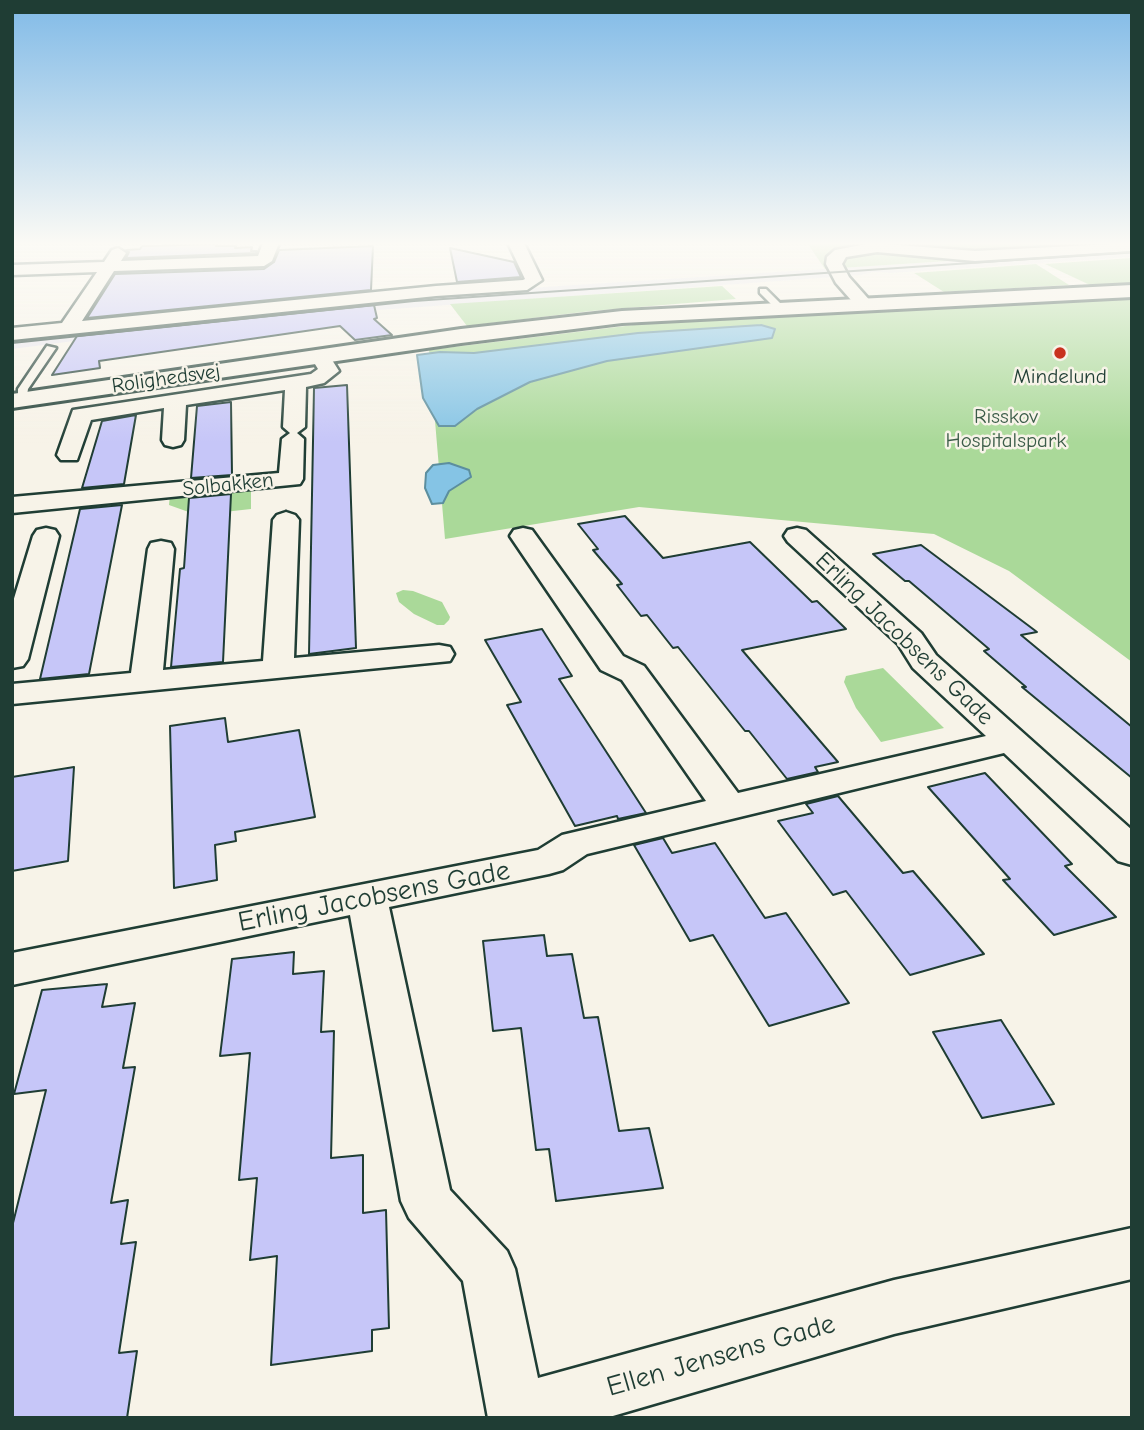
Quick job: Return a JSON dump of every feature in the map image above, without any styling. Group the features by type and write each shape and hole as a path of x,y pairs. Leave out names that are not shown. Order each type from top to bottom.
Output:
{"street":[{"path":"69,327 80,310"},
{"path":"12,334 244,310"},
{"name":"Rolighedsvej","path":"17,400 320,356 622,317 750,310"},
{"name":"Rolighedsvej","path":"55,501 81,415 296,382 327,374 329,371 320,356"},
{"name":"Solbakken","path":"12,505 290,479 296,382"},
{"name":"Rolighedsvej","path":"172,446 175,400"},
{"name":"Solbakken","path":"167,491 172,446"},
{"path":"12,659 55,501"},
{"name":"Solbakken","path":"278,669 286,520"},
{"path":"523,536 612,663 633,673 730,808"},
{"name":"Erling Jacobsens Gade","path":"797,536 910,639 925,661 1132,852"},
{"path":"146,681 161,549"},
{"path":"12,694 439,654"},
{"name":"Erling Jacobsens Gade","path":"12,969 549,861 575,844 1011,741"},
{"name":"Ellen Jensens Gade","path":"366,899 427,1201 488,1269 509,1416 894,1307 1132,1253"}],"lane":[{"path":"17,400 51,348"}],"shaded area":[{"path":"276,310 383,310 191,326 12,349 12,338"}],"green space":[{"path":"454,310 606,310 591,311 467,326"},
{"name":"Risskov Hospitalspark","path":"906,310 1132,310 1132,662 1009,571 934,534 639,507 445,539 429,350 650,323"},
{"path":"251,488 251,509 197,515 169,505 170,495"},
{"path":"403,590 442,602 449,620 444,625 437,625 414,614 399,602 396,593"},
{"path":"883,668 944,728 881,742 856,708 844,682 846,676"}],"water":[{"path":"761,325 775,329 772,338 607,361 530,382 477,409 455,426 439,426 423,398 417,355 440,352 474,353 638,333"},
{"path":"449,463 469,470 471,477 449,491 443,503 432,504 425,488 426,473 433,465"}],"building":[{"path":"92,310 171,310 87,318"},
{"path":"329,310 375,310 377,318 374,319 392,335 355,340 340,326 99,361 100,368 52,375 77,336"},
{"path":"347,385 356,648 309,654 314,388"},
{"path":"231,402 232,475 191,478 197,406"},
{"path":"136,415 124,484 82,488 102,421"},
{"path":"231,494 223,662 171,667 180,569 184,568 189,498"},
{"path":"122,505 89,674 40,679 80,509"},
{"path":"625,516 663,558 750,542 812,602 817,601 846,629 742,650 838,762 815,767 818,772 787,779 678,647 673,648 647,615 641,616 617,585 622,584 593,550 598,549 578,524"},
{"path":"921,545 1037,632 1021,635 1132,727 1132,778 1022,687 1026,687 984,651 989,649 873,554"},
{"path":"542,629 572,676 559,679 646,813 618,819 617,816 575,826 507,705 521,702 485,640"},
{"path":"225,718 228,742 299,730 315,817 235,832 236,841 215,845 217,880 174,888 170,726"},
{"path":"74,767 68,861 12,871 12,777"},
{"path":"985,773 1072,864 1065,866 1116,917 1054,935 1003,880 1010,879 928,787"},
{"path":"838,796 903,873 913,871 984,954 910,975 846,891 833,895 778,821 813,813 806,804"},
{"path":"663,838 672,853 715,843 765,918 786,913 849,1003 769,1026 713,935 690,941 634,845"},
{"path":"544,935 547,956 572,954 584,1018 598,1017 619,1131 649,1128 663,1188 556,1201 549,1149 536,1150 521,1028 493,1031 483,941"},
{"path":"294,952 293,974 324,971 321,1032 334,1031 331,1158 363,1155 363,1213 386,1210 389,1328 372,1330 372,1351 271,1365 277,1256 250,1260 257,1178 239,1180 250,1053 220,1056 232,959"},
{"path":"107,984 102,1007 135,1003 123,1068 135,1067 111,1203 128,1200 121,1244 136,1242 119,1353 137,1351 127,1418 12,1418 12,1227 46,1090 14,1094 42,990"},
{"path":"1001,1020 1054,1104 982,1118 933,1032"}],"tram line":[{"path":"12,343 330,310"}],"place":[{"name":"Mindelund","path":"1060,353"}]}
